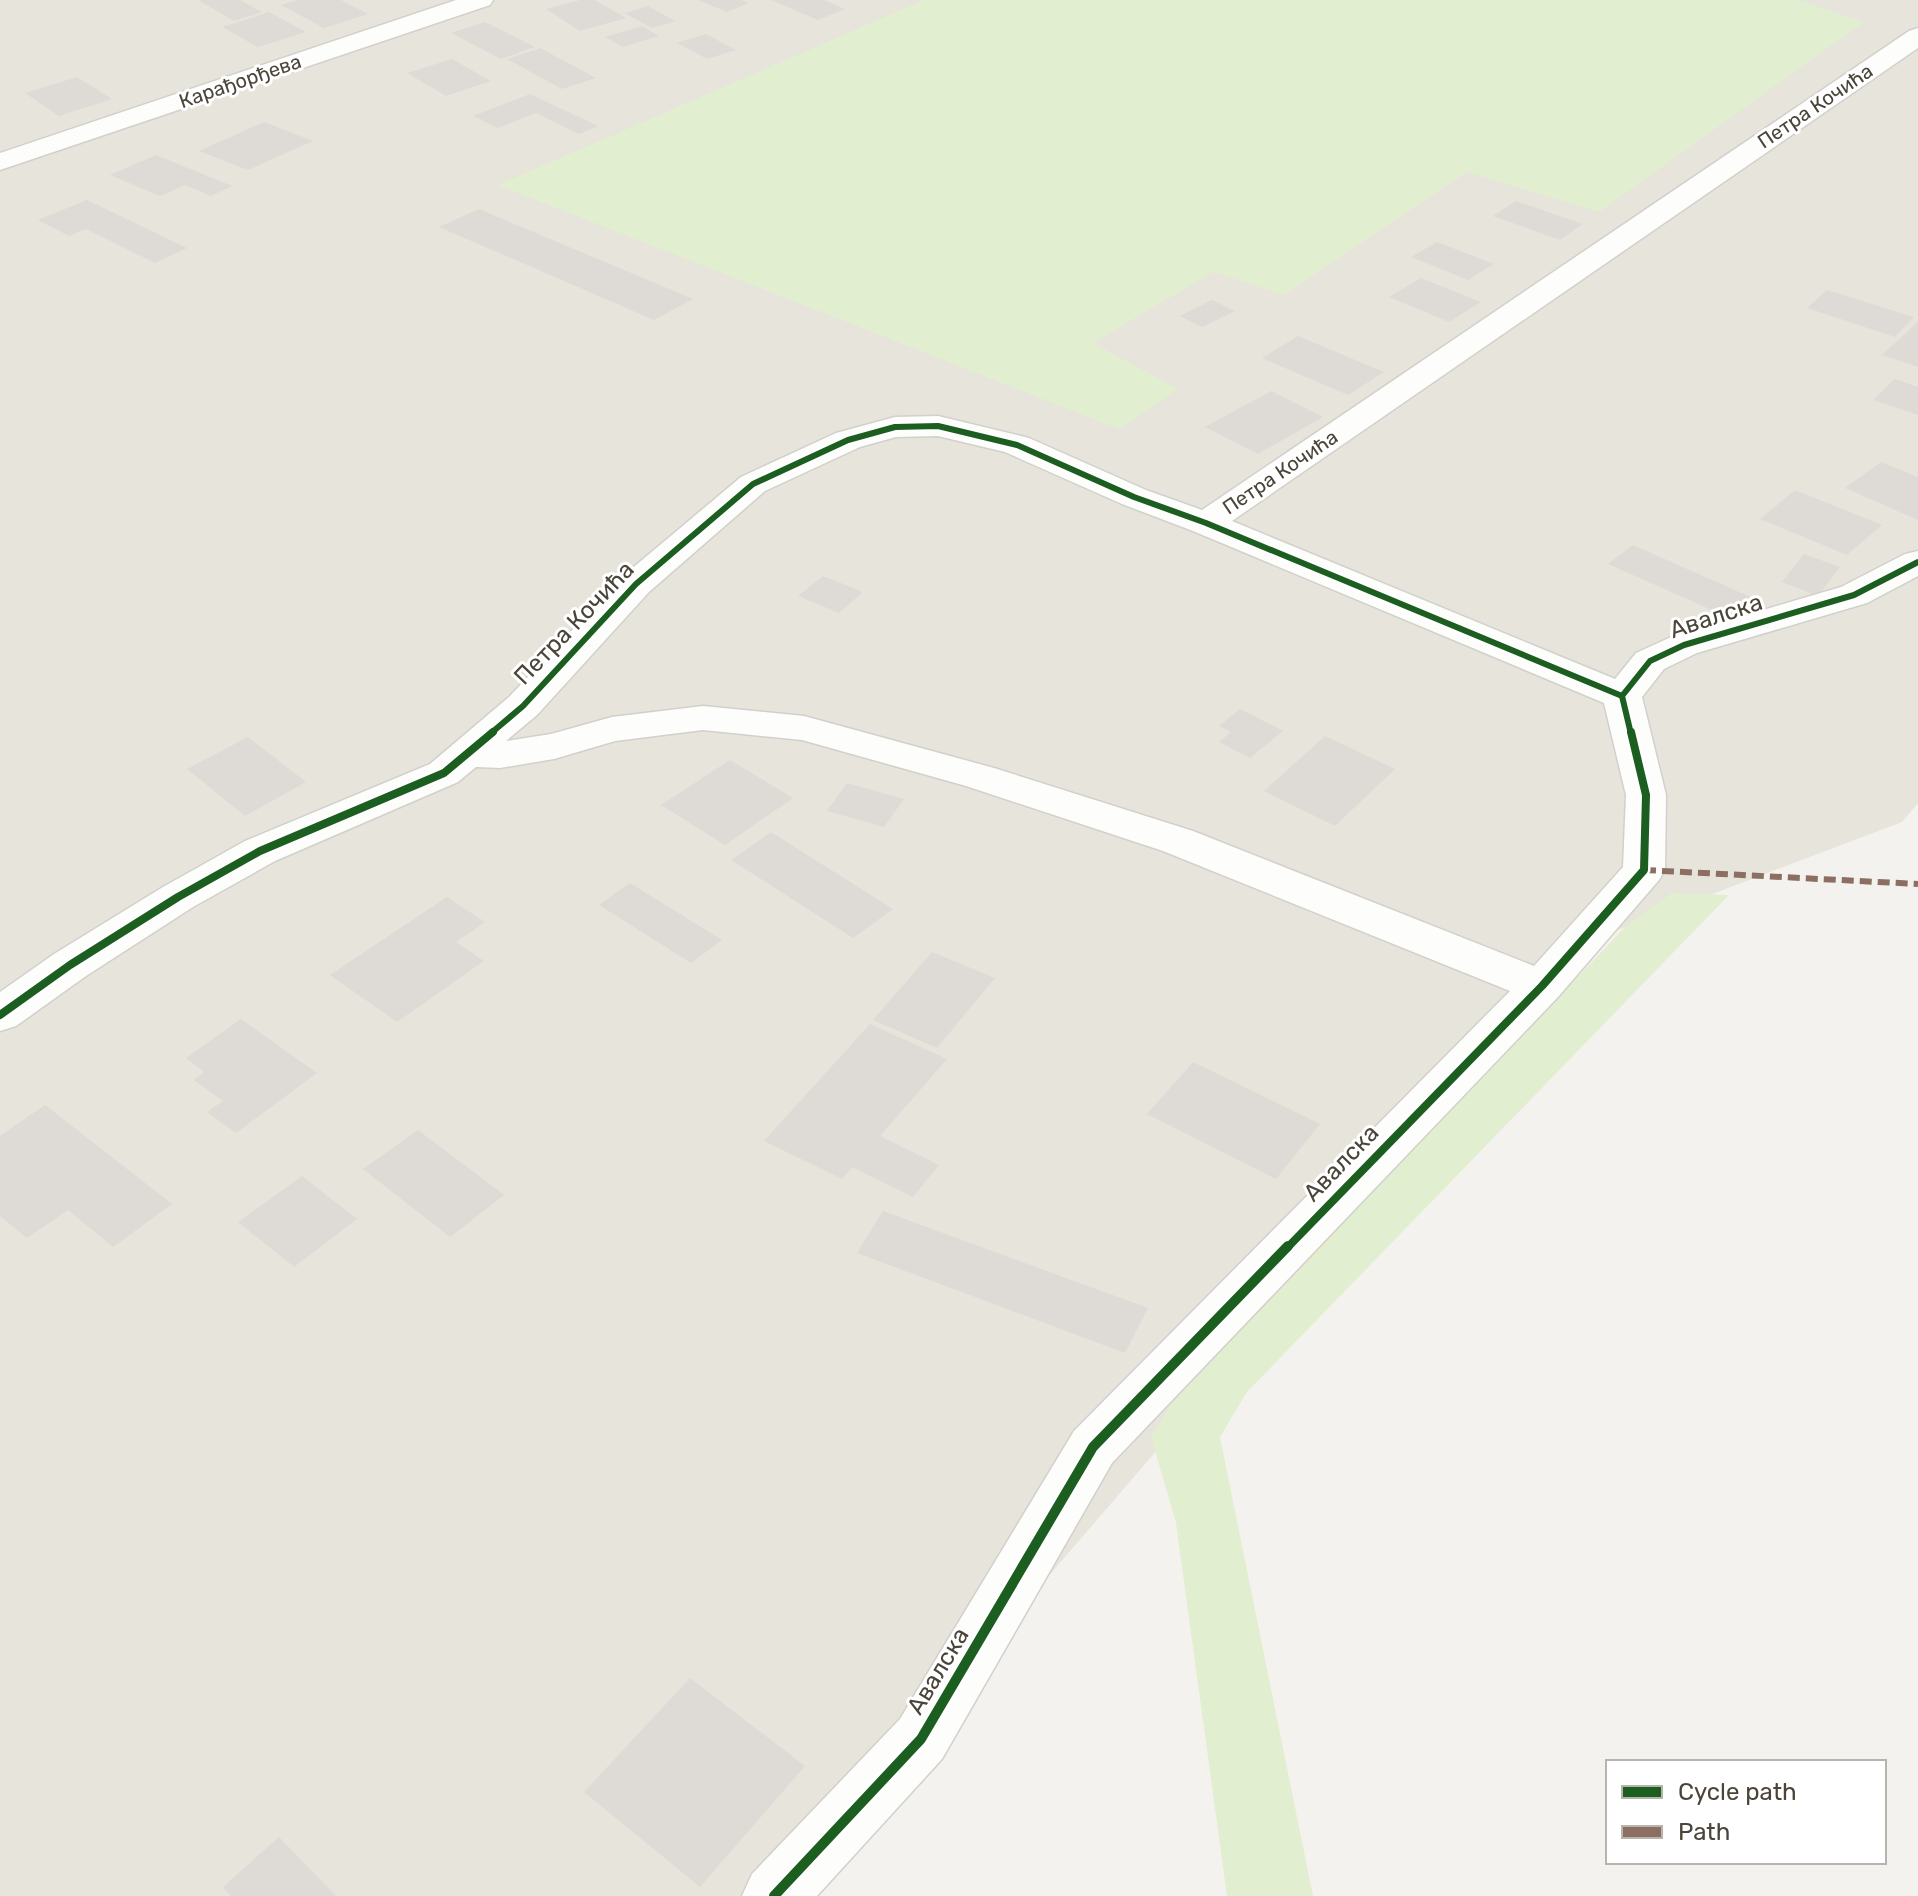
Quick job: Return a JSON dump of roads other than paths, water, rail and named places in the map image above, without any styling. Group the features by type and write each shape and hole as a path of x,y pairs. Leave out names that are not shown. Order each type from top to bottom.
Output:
{"street":[{"name":"Карађорђева","path":"0,162 481,0"},
{"name":"Петра Кочића","path":"0,1015 70,965 178,897 307,829 395,797 444,773 523,706 636,584 753,484 848,440 895,427 938,426 1017,445 1134,497 1206,523 1918,36"},
{"path":"1206,523 1622,696"},
{"name":"Авалска","path":"774,1896 921,1739 1093,1447 1542,986 1644,870 1646,795 1622,696 1650,661 1684,645 1854,595 1918,562"},
{"path":"468,754 500,755 554,746 612,729 703,718 804,728 980,777 1178,841 1542,986"}]}
